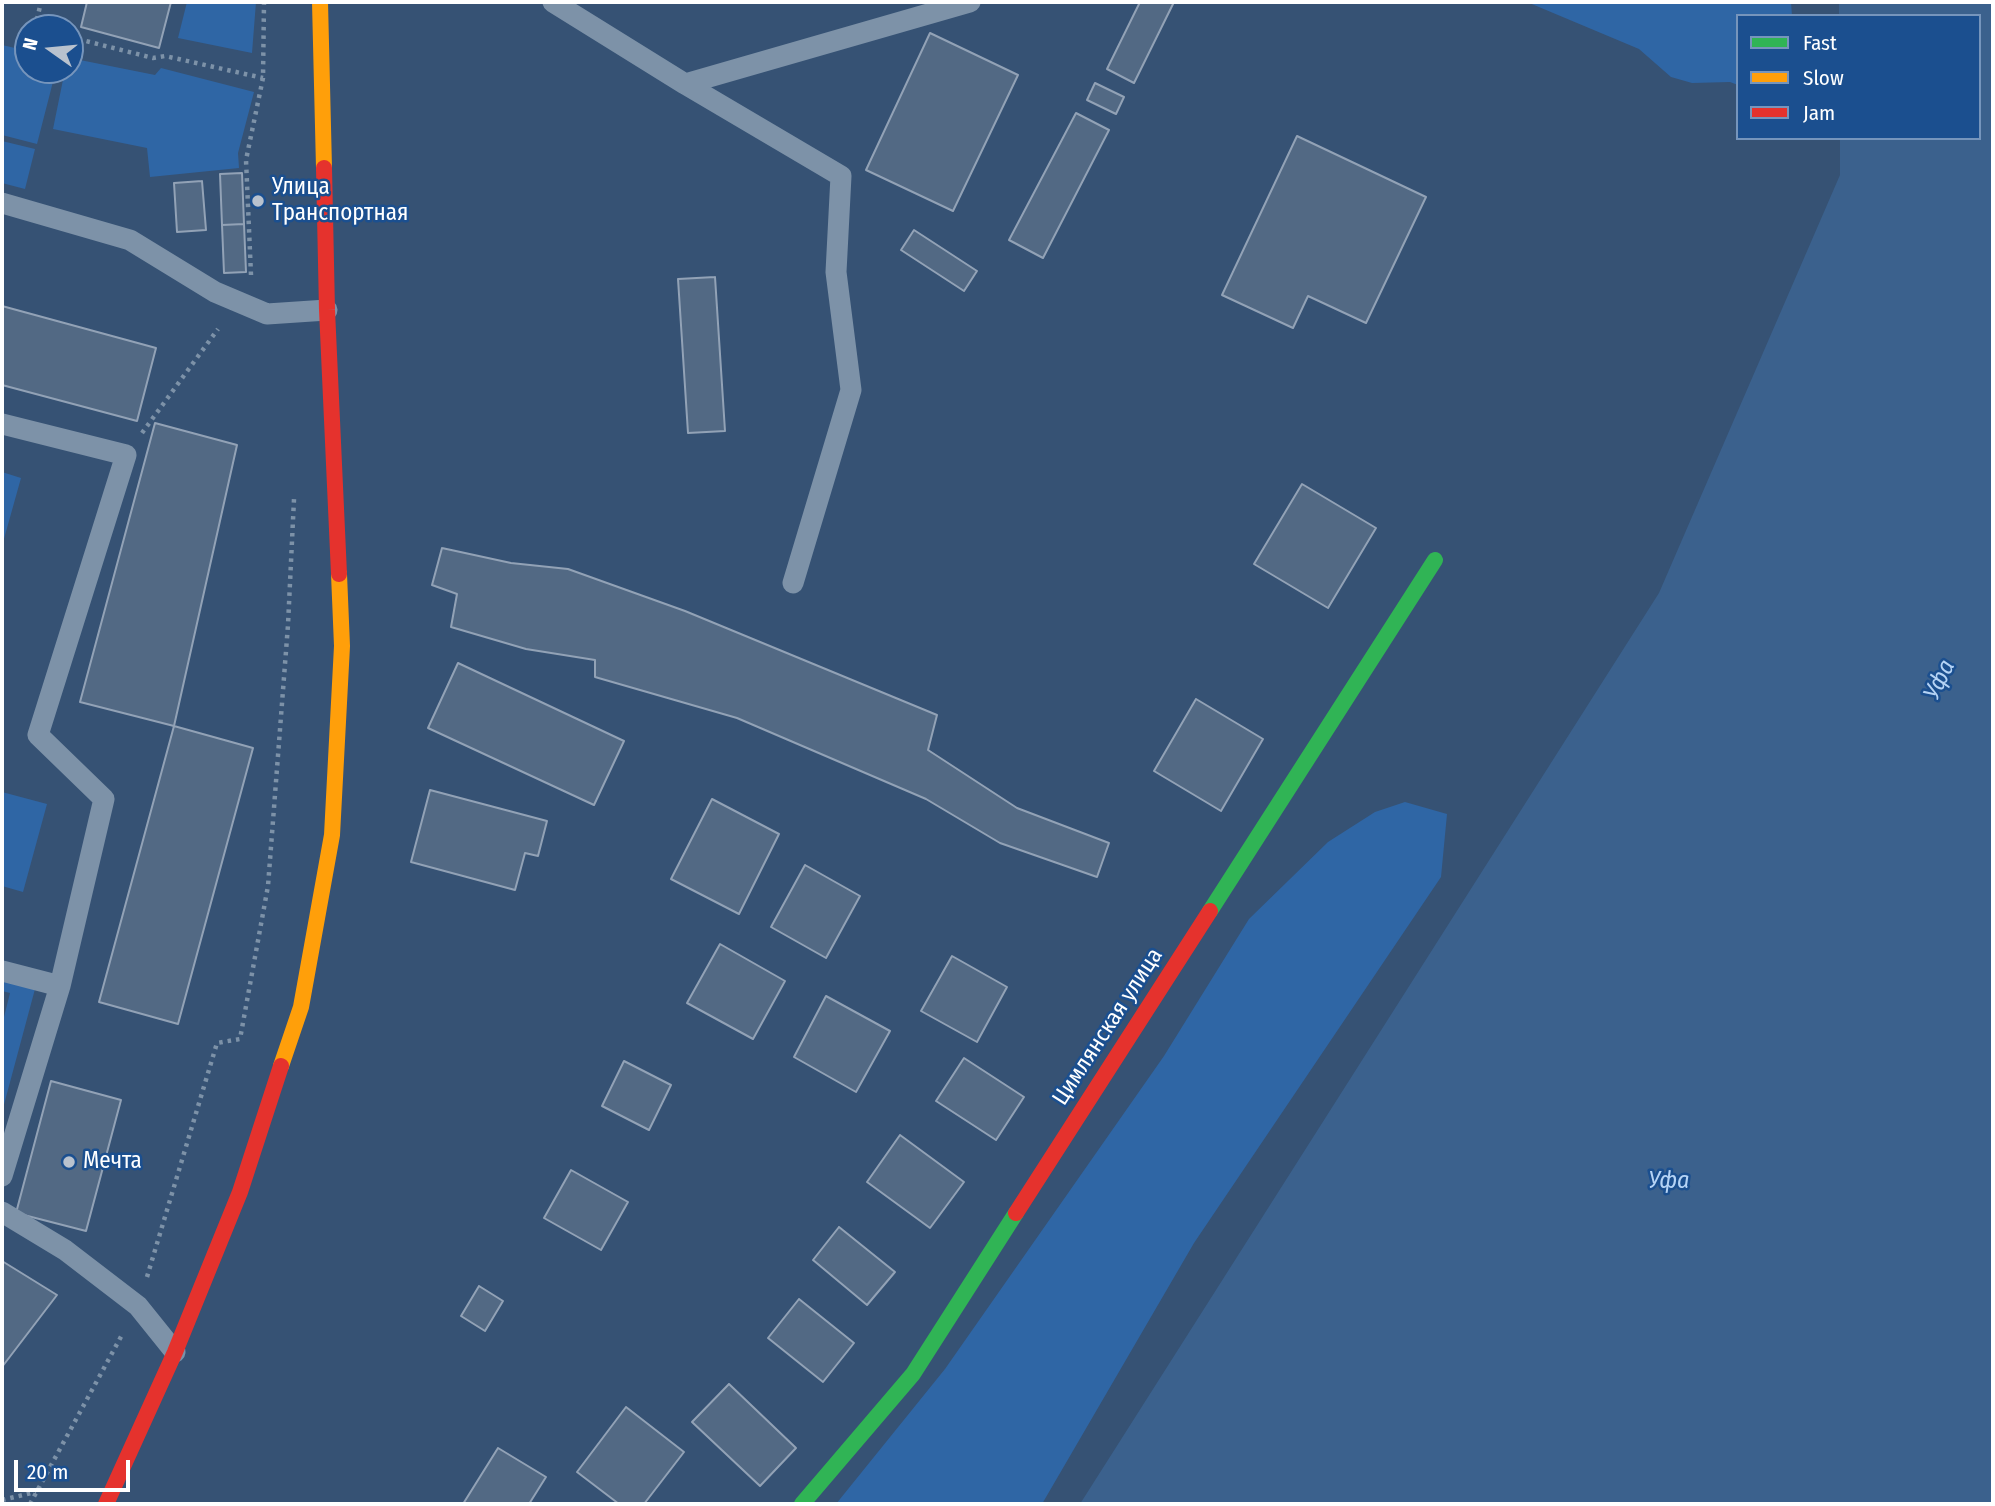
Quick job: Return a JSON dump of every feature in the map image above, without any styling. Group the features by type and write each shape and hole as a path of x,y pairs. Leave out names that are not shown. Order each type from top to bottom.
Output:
{"street":[{"path":"106,1504 175,1352 240,1192 301,1007 332,835 342,646 327,310 320,2"},
{"name":"Цимлянская улица","path":"802,1504 912,1374 1435,560"}],"lane":[{"path":"553,2 841,176 836,272 851,390 793,583"},
{"path":"685,84 970,2"},
{"path":"2,203 130,240 215,292 267,314 327,310"},
{"path":"2,424 126,455 38,735 104,799 60,986 2,1176"},
{"path":"2,971 60,986"},
{"path":"2,1212 65,1250 138,1306 175,1352"}],"path":[{"path":"264,2 263,78 246,160 251,277 267,314"},
{"path":"84,41 153,58 165,56 263,78"},
{"path":"126,455 218,329"},
{"path":"30,1504 138,1306 217,1043 240,1039 268,886 288,625 294,487"},
{"path":"2,1500 36,1491"}],"shaded area":[{"path":"187,2 256,2 252,53 178,38"},
{"path":"1527,2 1791,2 1792,14 1736,14 1736,84 1692,83 1671,77 1639,49"},
{"path":"2,45 14,48 14,84 52,84 37,144 2,135"},
{"path":"84,61 155,75 161,68 254,92 238,153 239,168 150,177 147,148 53,129 62,84 84,84"},
{"path":"2,141 35,149 25,189 2,183"},
{"path":"2,472 21,478 2,546"},
{"path":"2,792 47,804 23,892 2,886"},
{"path":"1405,802 1447,814 1441,877 1194,1243 1042,1504 836,1504 945,1369 1164,1056 1249,919 1328,842 1375,812"},
{"path":"2,980 35,989 2,1112 2,1025 10,993 2,991"}],"water":[{"name":"Уфа","path":"1839,2 1993,2 1993,1504 1080,1504 1659,593 1840,175 1840,140 1981,140 1981,14 1839,14"}],"building":[{"path":"87,2 171,2 159,48 84,28"},
{"path":"1140,2 1174,2 1134,83 1107,69"},
{"path":"930,33 1018,75 953,211 866,170"},
{"path":"1095,83 1124,97 1116,114 1087,100"},
{"path":"1076,113 1109,130 1043,258 1009,240"},
{"path":"1297,136 1426,197 1366,323 1308,296 1293,328 1222,295"},
{"path":"242,173 244,224 222,225 220,174"},
{"path":"202,181 206,230 177,232 174,183"},
{"path":"244,224 246,272 224,273 222,225"},
{"path":"914,230 977,271 964,291 901,250"},
{"path":"715,277 725,431 688,433 678,279"},
{"path":"2,306 156,348 137,421 2,385"},
{"path":"155,423 237,445 174,726 80,702"},
{"path":"1302,484 1376,528 1328,608 1254,564"},
{"path":"442,548 511,563 568,569 685,611 937,715 928,750 1017,808 1109,843 1097,877 1000,843 926,799 737,718 595,677 595,660 526,649 451,627 457,594 432,585"},
{"path":"458,663 624,741 594,805 428,728"},
{"path":"1196,699 1263,739 1221,811 1154,771"},
{"path":"174,726 253,748 178,1024 99,1002"},
{"path":"430,790 547,821 538,856 525,853 515,890 411,862"},
{"path":"712,799 779,834 739,914 671,879"},
{"path":"805,865 860,896 826,958 771,927"},
{"path":"720,944 785,981 753,1039 687,1003"},
{"path":"952,956 1007,987 977,1042 921,1011"},
{"path":"826,996 890,1031 856,1092 794,1057"},
{"path":"964,1058 1024,1097 996,1140 936,1101"},
{"path":"624,1061 671,1085 649,1130 602,1106"},
{"path":"51,1081 121,1100 86,1231 16,1213"},
{"path":"900,1135 964,1182 930,1228 867,1182"},
{"path":"571,1170 628,1202 601,1250 544,1218"},
{"path":"839,1227 895,1272 867,1305 813,1260"},
{"path":"2,1261 57,1295 2,1367"},
{"path":"479,1286 503,1301 485,1331 461,1316"},
{"path":"799,1299 854,1343 823,1382 768,1338"},
{"path":"729,1384 796,1448 760,1486 692,1422"},
{"path":"626,1407 684,1452 644,1504 619,1504 577,1472"},
{"path":"498,1448 546,1477 529,1504 463,1504"}],"traffic: fast":[{"path":"1210,911 1435,560"},
{"path":"802,1504 913,1374 1016,1213"}],"traffic: slow":[{"path":"320,2 324,168"},
{"path":"281,1066 301,1007 332,835 342,646 339,574"}],"traffic: jam":[{"path":"324,168 327,310 339,574"},
{"path":"1016,1213 1210,911"},
{"path":"106,1504 175,1352 240,1192 281,1066"}],"place":[{"name":"Улица Транспортная","path":"258,201"},
{"name":"Мечта","path":"69,1162"}]}
